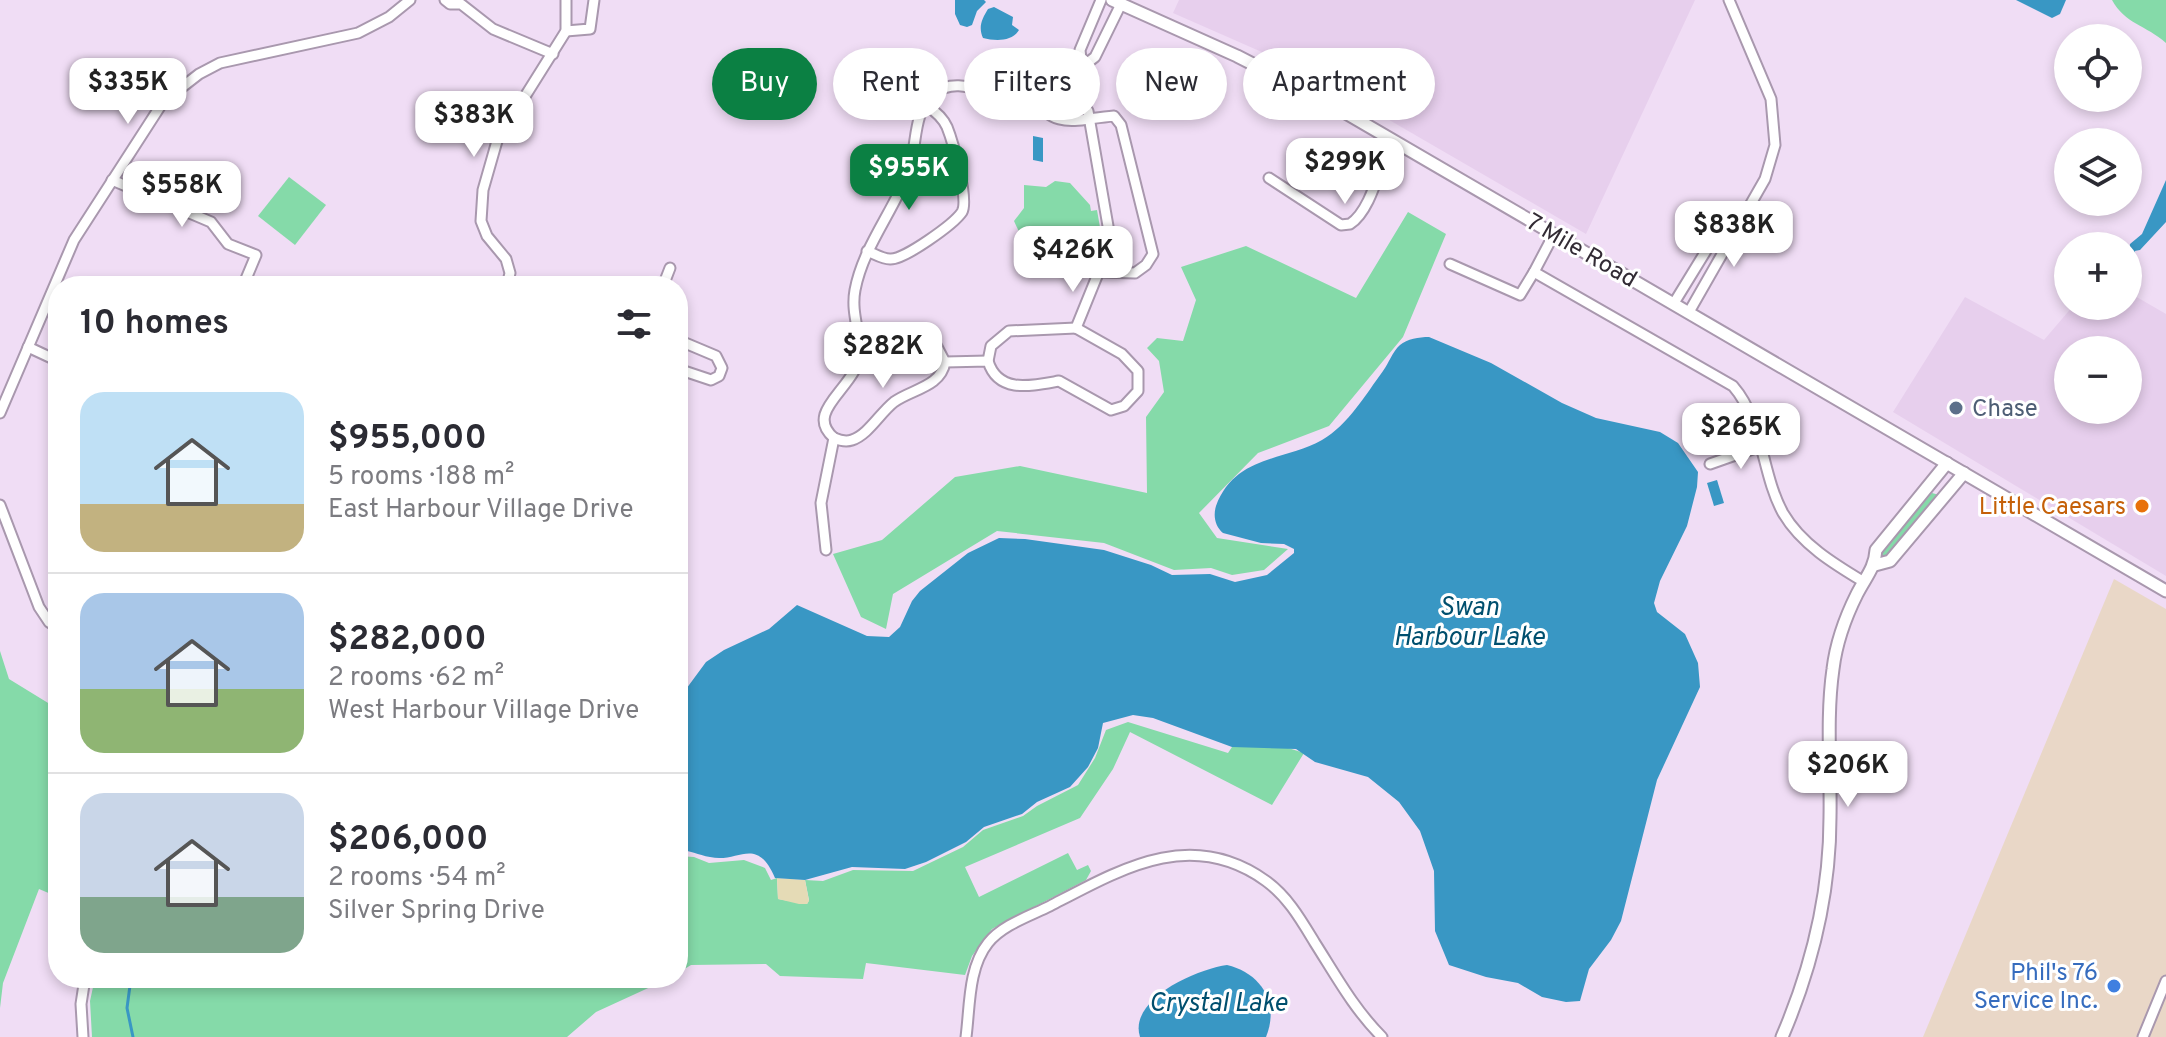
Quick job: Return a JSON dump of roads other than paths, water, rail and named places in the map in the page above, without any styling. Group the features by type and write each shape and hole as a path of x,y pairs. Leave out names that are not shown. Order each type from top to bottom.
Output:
{"street":[{"path":"59,276 74,240 163,102 209,67 358,33 389,17 410,0"},
{"path":"445,0 450,4 460,2 493,29 553,54"},
{"path":"509,276 506,259 487,236 481,221 483,190 497,141 566,31 566,0"},
{"path":"566,31 590,29 594,0"},
{"path":"1081,48 1101,0"},
{"path":"1689,312 1769,169 1775,145 1767,85 1729,0"},
{"path":"1098,48 1116,2"},
{"name":"7 Mile Road","path":"1116,2 1279,77 1392,140 2166,591"},
{"path":"1057,120 1090,121 1114,116 1121,125 1153,254 1146,265 1135,273 1100,272"},
{"path":"860,348 883,340 912,337 934,341 945,362 936,380 895,402 857,438 843,442 834,438 825,425 824,414 827,405 853,375 860,348 853,312 854,295 867,251 893,208 904,182 919,120"},
{"path":"867,251 883,259 894,260 934,236 962,212 965,197 947,127 942,120"},
{"path":"1076,328 1108,249 1108,226 1090,121"},
{"path":"1269,178 1341,225 1350,224 1355,221 1371,192 1392,140"},
{"path":"112,180 211,222 228,244 256,255 247,276"},
{"path":"1674,303 1720,228 1745,210"},
{"path":"1450,264 1520,295 1554,234"},
{"path":"667,276 670,268"},
{"path":"1534,272 1722,378 1742,396 1779,504 1789,522 1814,549 1864,582"},
{"path":"0,413 48,300"},
{"path":"1076,328 1122,354 1138,371 1138,391 1124,406 1111,410 1059,381 1014,386 1000,381 992,371 988,361 991,346 1009,331 1076,328"},
{"path":"688,344 716,356 722,368 719,376 711,380 688,372"},
{"path":"28,347 48,356"},
{"path":"945,362 988,361"},
{"path":"826,550 821,503 834,438"},
{"path":"1710,464 1761,446"},
{"path":"1782,1037 1805,973 1820,917 1829,853 1833,669 1849,613 1875,565 1876,550 1947,463"},
{"path":"1875,565 1890,561 1964,473"},
{"path":"0,505 39,607 48,620"},
{"path":"966,1037 975,968 993,938 1133,864 1160,857 1189,855 1229,862 1254,873 1278,891 1294,909 1359,1013 1382,1037"},
{"path":"2143,1037 2166,981"},
{"path":"83,988 83,1037"}],"water":[{"path":"955,0 986,2 977,11 972,25 967,27 960,25 955,14"},
{"path":"2016,0 2066,0 2060,14 2052,18"},
{"path":"994,7 1013,17 1012,25 1019,30 1012,37 998,40 983,38 982,20 988,9"},
{"path":"1033,136 1043,138 1043,162 1033,160"},
{"path":"2166,180 2166,222 2142,248 2142,234"},
{"name":"Swan Harbour Lake","path":"1429,337 1491,363 1562,403 1596,418 1660,432 1678,443 1698,472 1687,526 1660,581 1654,603 1657,612 1685,634 1698,663 1700,687 1657,780 1621,921 1589,969 1580,1001 1566,1002 1542,997 1518,983 1449,965 1435,931 1434,871 1420,831 1399,802 1368,777 1315,762 1296,749 1232,747 1153,718 1133,715 1103,723 1098,748 1088,767 1070,787 1037,802 1022,814 984,827 966,842 926,862 905,869 852,867 805,880 775,878 761,857 753,854 720,858 688,852 688,686 706,662 769,629 797,605 867,636 889,637 900,627 920,591 968,553 999,538 1104,550 1172,575 1210,574 1235,582 1267,575 1294,553 1294,549 1284,544 1261,543 1223,533 1216,524 1215,513 1224,489 1248,468 1308,447 1331,434 1356,408 1400,345"},
{"path":"1717,480 1724,503 1714,506 1707,483"},
{"name":"Crystal Lake","path":"1227,965 1249,975 1264,991 1271,1013 1266,1037 1140,1037 1139,1023 1144,1010 1154,999 1183,980"}],"waterway":[{"path":"130,988 127,1008 133,1037"}],"place":[{"name":"Chase","path":"1956,408"},
{"name":"Little Caesars","path":"2142,506"},
{"name":"Phil's 76 Service Inc.","path":"2114,986"}]}
